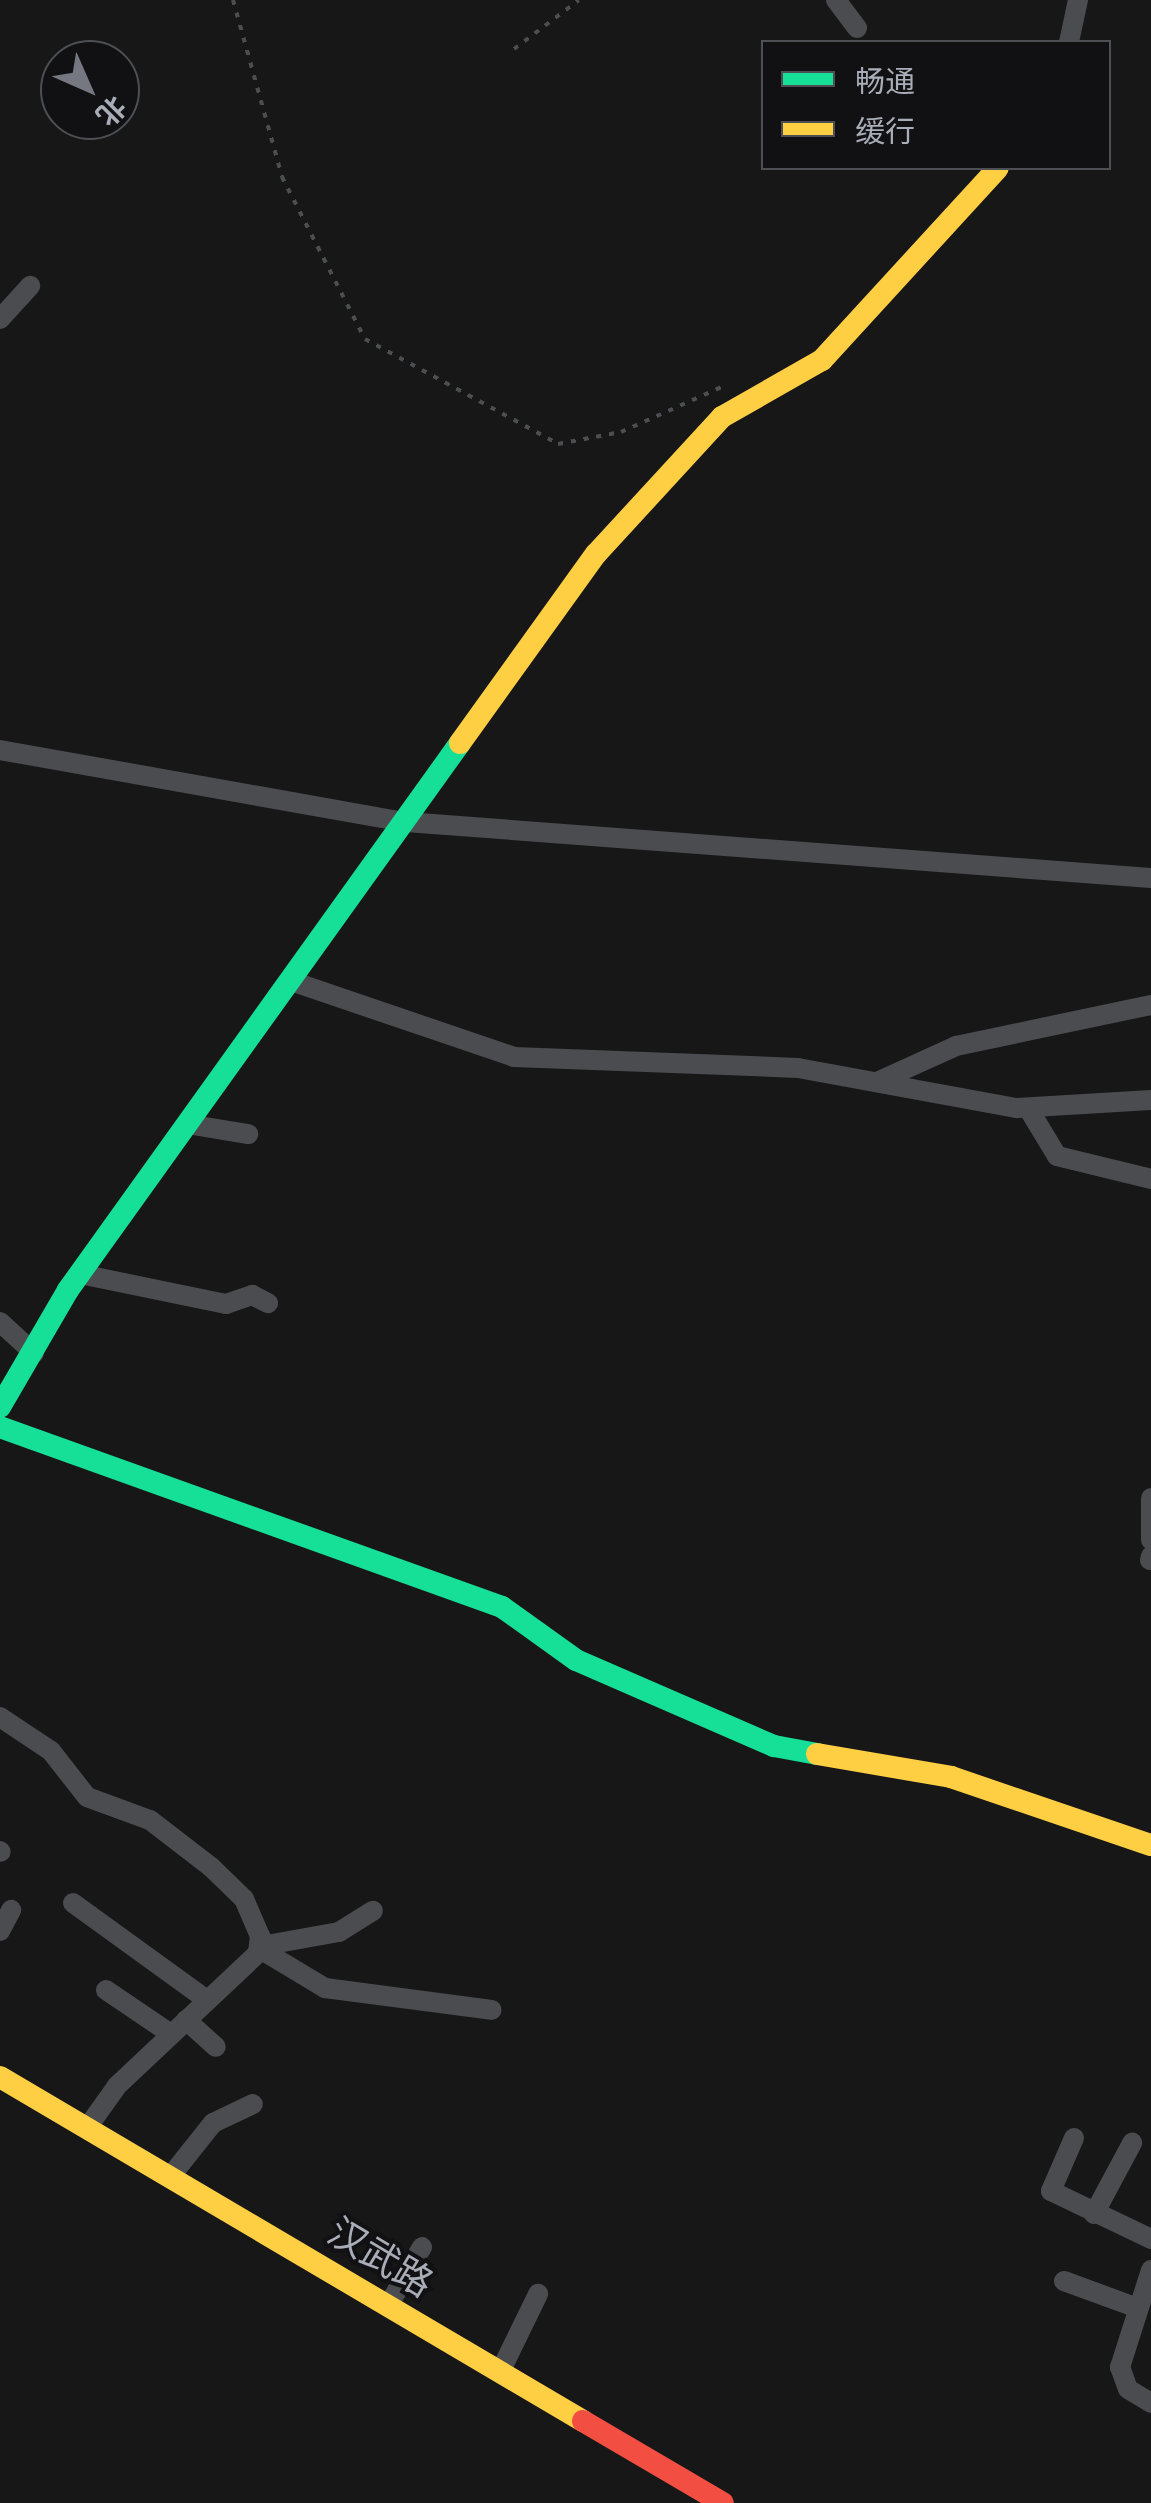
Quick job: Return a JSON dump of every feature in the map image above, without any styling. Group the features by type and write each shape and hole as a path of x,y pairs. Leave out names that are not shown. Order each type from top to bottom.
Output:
{"street":[{"path":"836,0 856,28"},
{"path":"1070,40 1078,0"},
{"path":"0,1407 80,1274 193,1126 406,822 632,512 722,417 822,360 996,170"},
{"path":"0,319 30,286"},
{"path":"0,750 406,822 1151,878"},
{"path":"294,982 514,1058 700,1058 1028,1108 1151,1100"},
{"path":"877,1082 956,1046 1151,1005"},
{"path":"1028,1108 1058,1156 1151,1179"},
{"path":"193,1126 248,1134"},
{"path":"80,1274 226,1304 252,1294 268,1303"},
{"path":"0,1322 34,1353"},
{"path":"0,1428 502,1606 576,1660 774,1746 950,1777 1151,1845"},
{"path":"1151,1498 1151,1540"},
{"path":"0,1716 51,1751 87,1797 150,1820 211,1867 244,1898 261,1948 325,1988 492,2010"},
{"path":"73,1903 208,2000"},
{"path":"0,1931 11,1910"},
{"path":"87,2128 178,2027 261,1948 339,1932 372,1911"},
{"path":"106,1990 216,2048"},
{"name":"汉武路","path":"0,2076 723,2503"},
{"path":"170,2177 214,2123 254,2104"},
{"path":"1074,2138 1051,2190 1094,2214 1151,2238"},
{"path":"1094,2214 1132,2143"},
{"path":"388,2306 422,2247"},
{"path":"1151,2270 1135,2307 1120,2367 1132,2395 1151,2403"},
{"path":"1064,2280 1135,2307"},
{"path":"500,2372 538,2294"}],"path":[{"path":"233,0 282,176 364,340 558,444 621,432 728,384"},
{"path":"514,50 579,0"}],"traffic: fast":[{"path":"0,1407 68,1290 460,743"},
{"path":"0,1427 502,1607 576,1660 774,1746 817,1754"}],"traffic: slow":[{"path":"460,743 596,554 722,417 822,360 996,170"},
{"path":"817,1754 951,1777 1151,1845"},
{"path":"0,2077 583,2421"}],"traffic: jam":[{"path":"583,2421 723,2503"}]}
